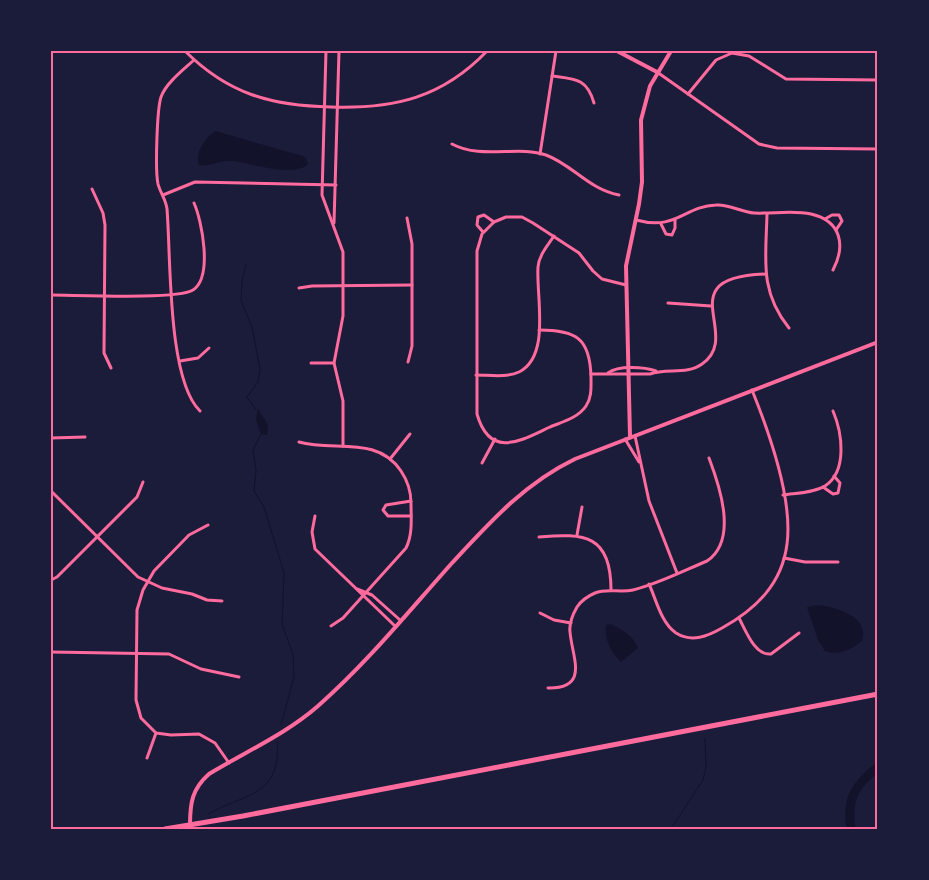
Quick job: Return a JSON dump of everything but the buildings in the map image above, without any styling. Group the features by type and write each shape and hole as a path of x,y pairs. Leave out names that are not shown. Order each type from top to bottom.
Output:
{"main road":[{"path":"165,829 878,694"}],"street":[{"path":"185,51 225,83 253,96 288,105 338,108 389,105 424,96 454,80 487,51"},
{"path":"326,51 322,195 342,246 343,316 334,363 343,401 343,446"},
{"path":"334,227 339,51"},
{"path":"540,154 556,51"},
{"path":"617,51 656,72 751,140 768,147 878,148"},
{"path":"671,51 656,72 641,120 642,182 636,220 629,245 626,285 630,438 640,462 651,509 677,573"},
{"path":"688,94 723,53 736,52 749,56 786,79 878,80"},
{"path":"194,60 161,96 157,177 167,211 171,294 180,361 186,392 200,411"},
{"path":"552,76 572,78 585,84 590,90 594,103"},
{"path":"452,144 468,151 540,154 547,156 603,192 619,195"},
{"path":"163,195 195,182 336,185"},
{"path":"92,189 103,213 105,225 104,353 111,368"},
{"path":"51,295 105,296 171,294 191,291 203,278 201,223 194,203"},
{"path":"636,220 661,224 715,205 744,212 809,214 825,219 836,230 841,249 833,270"},
{"path":"767,214 766,274 771,299 790,328"},
{"path":"483,232 477,225 478,217 484,215 494,222"},
{"path":"825,219 832,215 839,215 842,221 836,230"},
{"path":"539,330 560,330 578,338 590,356 590,395 586,407 578,414 525,440 506,443 495,439 481,426 476,414 477,251 483,232 494,222 506,217 522,217 579,253 597,276 610,283 626,285"},
{"path":"407,218 411,232 412,285 412,346 408,362"},
{"path":"661,224 666,234 672,235 676,228 675,220"},
{"path":"476,375 505,375 523,369 531,362 537,351 539,330 538,267 542,254 554,236"},
{"path":"590,374 650,374 694,368 710,356 717,338 711,306 717,290 730,279 737,276 766,274"},
{"path":"299,288 412,285"},
{"path":"668,303 711,306"},
{"path":"190,825 192,796 196,787 209,774 286,730 318,706 516,496 556,468 878,342"},
{"path":"180,361 198,358 209,348"},
{"path":"311,363 334,363"},
{"path":"608,373 613,370 628,369 657,372"},
{"path":"649,584 668,624 681,635 693,638 704,637 739,618 765,596 774,583 784,558 788,527 773,444 752,390"},
{"path":"783,495 823,486 834,476 840,462 840,430 833,411"},
{"path":"390,459 410,434"},
{"path":"51,438 85,438"},
{"path":"630,438 640,462"},
{"path":"482,463 495,439"},
{"path":"299,442 316,446 372,449 390,459 405,478 411,501 411,533 406,548 343,618 331,626"},
{"path":"548,688 564,688 571,681 574,674 576,662 570,632 571,623 578,606 584,600 596,592 630,590 649,584 712,558 724,538 724,523 717,480 709,458"},
{"path":"823,486 833,494 838,492 841,487 834,476"},
{"path":"51,580 98,537 136,497 143,482"},
{"path":"51,492 138,577 146,582 207,600 222,601"},
{"path":"411,501 390,504 383,510 388,516 411,516"},
{"path":"577,535 582,507"},
{"path":"314,516 312,532 315,548 363,597 395,626"},
{"path":"208,525 189,536 146,582 137,610 137,709 141,718 156,733 171,735 199,734 215,743 229,762"},
{"path":"539,537 577,535 591,540 601,550 610,572 611,590"},
{"path":"784,558 805,562 838,562"},
{"path":"357,589 367,592 400,620"},
{"path":"540,613 554,620 571,623"},
{"path":"739,618 758,651 766,654 771,654 799,633"},
{"path":"51,652 169,654 201,669 239,676"},
{"path":"147,758 156,733"}],"shaded area":[{"path":"215,131 302,156 306,158 308,164 293,170 229,161 199,165 198,156 201,146"},
{"path":"258,409 268,425 267,435 261,434 256,420"},
{"path":"818,605 842,611 856,619 861,625 863,632 862,641 845,651 835,653 825,651 818,640 807,607"},
{"path":"611,624 630,636 638,648 621,662 611,650 607,640 606,625"}],"waterway":[{"path":"246,265 242,281 241,300 252,327 260,369 258,382 247,397 256,410"},
{"path":"261,434 253,450 256,470 254,491 264,507 284,573 282,624 293,654 294,677 281,725"},
{"path":"671,829 703,780 706,767 705,739"},
{"path":"209,814 258,791 266,784 272,776 276,765 278,742"},
{"path":"851,829 850,809 854,794 863,780 878,767"}]}
